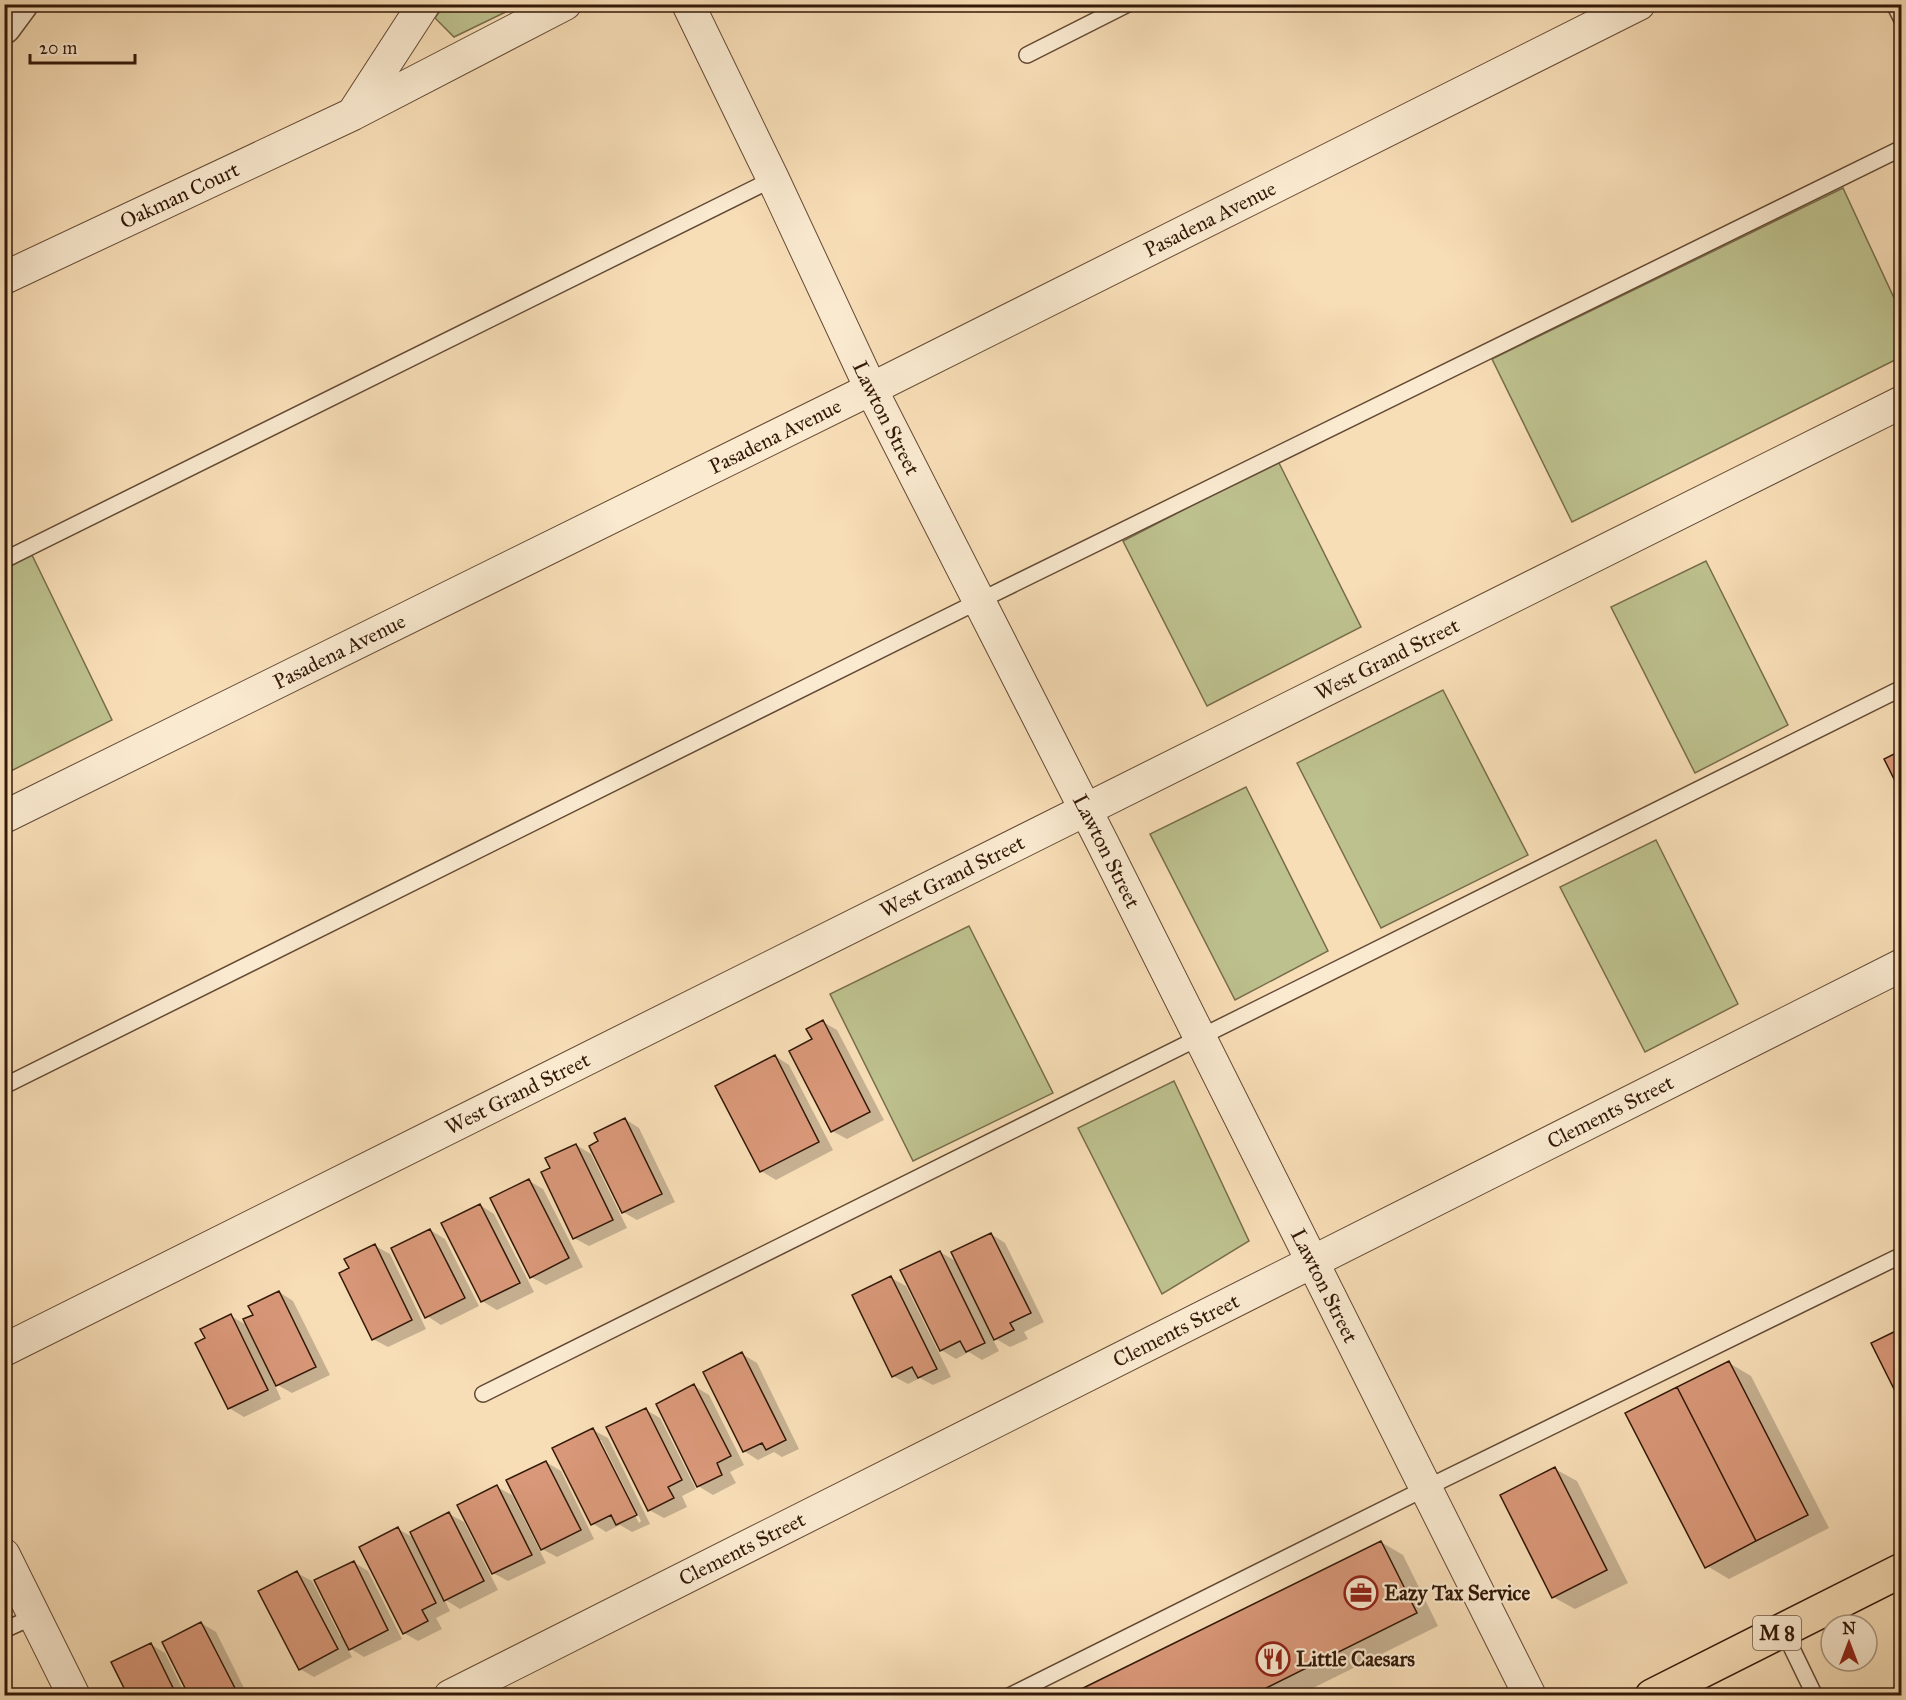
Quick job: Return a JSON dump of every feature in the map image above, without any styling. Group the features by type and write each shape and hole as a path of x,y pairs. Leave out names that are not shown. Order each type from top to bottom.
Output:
{"highway":[{"name":"M 8","path":"1652,1695 1902,1570"}],"street":[{"path":"4,27 21,4"},
{"path":"353,114 424,4"},
{"name":"Oakman Court","path":"4,278 353,114 565,4"},
{"name":"Lawton Street","path":"688,4 871,389 1530,1695"},
{"name":"Pasadena Avenue","path":"4,817 871,389 1639,4"},
{"name":"West Grand Street","path":"4,1350 1902,402"},
{"name":"Clements Street","path":"450,1695 1902,965"},
{"path":"4,1555 74,1695"}],"lane":[{"path":"1027,55 1128,4"},
{"path":"1894,4 1902,20"},
{"path":"4,1086 979,601 1902,148"},
{"path":"4,560 773,179"},
{"path":"483,1394 1902,688"},
{"path":"1009,1695 1902,1255"},
{"path":"4,1630 35,1616"},
{"path":"1783,1630 1815,1695"},
{"path":"1896,1695 1902,1693"}],"green space":[{"path":"444,5 520,5 454,37 435,18"},
{"path":"1843,188 1901,313 1901,357 1572,522 1492,359"},
{"path":"1278,461 1361,627 1207,706 1123,541"},
{"path":"32,555 112,720 5,774 5,569"},
{"path":"1706,561 1788,725 1695,773 1611,607"},
{"path":"1443,690 1528,855 1381,928 1297,763"},
{"path":"1246,787 1328,951 1235,1000 1150,834"},
{"path":"1656,840 1738,1004 1645,1052 1560,887"},
{"path":"969,926 1053,1093 913,1161 830,994"},
{"path":"1174,1081 1249,1241 1162,1294 1078,1128"}],"building":[{"path":"1902,750 1902,795 1884,759"},
{"path":"823,1020 870,1112 831,1132 789,1051 812,1039 806,1029"},
{"path":"775,1055 819,1142 760,1172 715,1086"},
{"path":"625,1118 662,1194 622,1213 589,1146 598,1141 594,1133"},
{"path":"576,1144 613,1220 573,1239 541,1172 550,1168 545,1158"},
{"path":"529,1179 569,1258 530,1278 490,1198"},
{"path":"480,1204 520,1283 481,1302 441,1223"},
{"path":"430,1229 465,1298 425,1318 391,1248"},
{"path":"991,1233 1031,1313 1010,1323 1014,1330 994,1340 951,1252"},
{"path":"375,1244 412,1320 372,1340 339,1273 349,1268 344,1259"},
{"path":"940,1251 985,1343 966,1352 960,1341 940,1351 900,1270"},
{"path":"891,1276 937,1369 918,1378 912,1367 892,1377 852,1295"},
{"path":"279,1291 316,1367 276,1386 243,1319 253,1315 248,1306"},
{"path":"231,1314 268,1390 228,1409 195,1343 205,1338 200,1329"},
{"path":"1902,1328 1902,1405 1871,1343"},
{"path":"742,1352 786,1440 766,1450 762,1443 743,1452 703,1372"},
{"path":"1729,1361 1808,1515 1756,1541 1677,1387"},
{"path":"694,1384 731,1456 717,1463 722,1475 697,1487 656,1404"},
{"path":"1677,1387 1756,1541 1705,1568 1625,1413"},
{"path":"646,1408 682,1480 668,1487 674,1498 648,1511 606,1427"},
{"path":"593,1428 637,1515 616,1525 611,1515 591,1525 552,1448"},
{"path":"546,1461 581,1530 541,1550 506,1480"},
{"path":"1555,1467 1607,1570 1552,1598 1500,1495"},
{"path":"497,1485 532,1555 492,1574 457,1505"},
{"path":"449,1512 484,1581 444,1601 410,1532"},
{"path":"398,1527 436,1603 422,1610 428,1621 403,1634 359,1547"},
{"path":"1381,1541 1417,1613 1250,1696 1067,1696"},
{"path":"354,1561 388,1630 349,1650 314,1580"},
{"path":"297,1571 338,1649 299,1670 258,1591"},
{"path":"201,1622 239,1696 189,1696 162,1642"},
{"path":"151,1643 177,1696 128,1696 111,1662"}],"place":[{"name":"Eazy Tax Service","path":"1361,1593"},
{"name":"Little Caesars","path":"1273,1659"}]}
